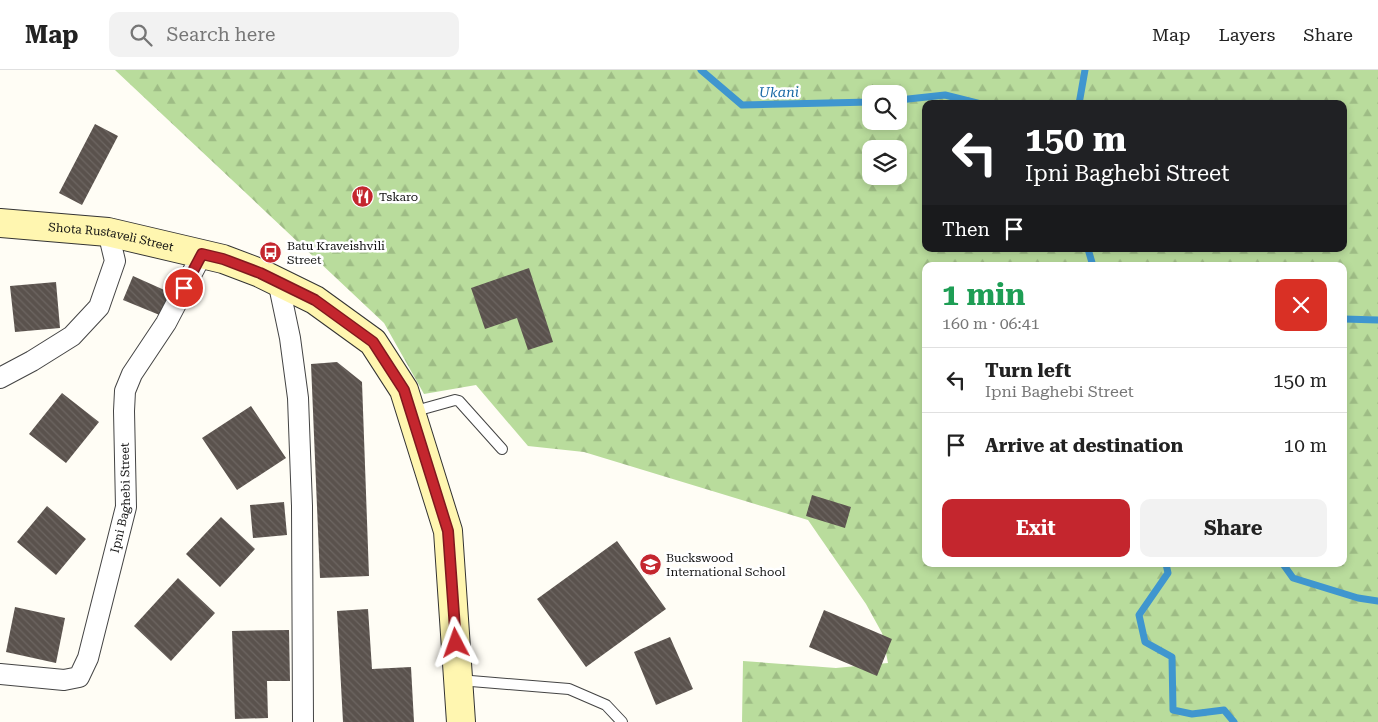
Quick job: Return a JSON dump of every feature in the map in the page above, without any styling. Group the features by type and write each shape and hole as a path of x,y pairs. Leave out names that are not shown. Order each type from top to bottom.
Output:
{"main road":[{"name":"Shota Rustaveli Street","path":"0,223 108,232 223,259 315,300 373,342 404,390 448,531 462,722"}],"street":[{"path":"0,378 72,336 99,307 115,260 108,232"},
{"name":"Ipni Baghebi Street","path":"0,674 64,680 79,677 88,658 126,507 125,391 132,374 166,323 202,254"},
{"path":"278,282 290,338 298,398 302,506 303,722"}],"lane":[{"path":"412,412 455,400 459,401 502,449"},
{"path":"458,680 569,689 606,705 622,722"}],"green space":[{"path":"115,70 1378,70 1378,722 742,722 743,661 836,668 888,663 882,633 866,604 808,520 584,452 528,446 476,385 424,394 384,323"}],"building":[{"path":"95,124 118,136 82,205 59,193"},
{"path":"529,268 553,342 528,350 517,318 485,329 471,288"},
{"path":"133,276 171,293 162,316 123,300"},
{"path":"56,282 60,328 15,332 10,286"},
{"path":"337,362 362,382 369,576 320,578 311,364"},
{"path":"62,393 99,422 66,463 29,434"},
{"path":"251,406 286,458 237,490 202,438"},
{"path":"812,495 851,507 845,528 806,516"},
{"path":"284,502 287,535 253,538 250,505"},
{"path":"47,506 86,539 56,575 17,542"},
{"path":"221,517 255,549 220,587 186,554"},
{"path":"617,541 666,609 586,667 537,599"},
{"path":"178,578 215,613 171,661 134,626"},
{"path":"15,607 65,618 56,663 6,652"},
{"path":"368,609 372,669 411,667 414,722 343,722 337,611"},
{"path":"824,610 892,639 877,676 809,647"},
{"path":"289,630 290,681 267,681 268,718 235,719 232,631"},
{"path":"670,637 693,689 656,705 634,652"}],"waterway":[{"name":"Ukani","path":"701,70 742,105 862,102"},
{"path":"1080,100 1085,70"},
{"name":"Ukani","path":"907,99 945,95 965,100"},
{"name":"Ukani","path":"1089,252 1092,262"},
{"name":"Ukani","path":"1347,319 1378,320"},
{"path":"1167,567 1168,573 1139,615 1145,642 1172,657 1173,710 1192,714 1224,710 1234,722"},
{"path":"1285,567 1293,578 1358,598 1378,601"}],"place":[{"name":"Tskaro","path":"363,197"},
{"name":"Batu Kraveishvili Street","path":"271,253"},
{"name":"Buckswood International School","path":"650,565"}],"route":[{"path":"184,288 202,254 223,259 260,273 315,300 373,342 404,390 448,531 456,643"}]}
